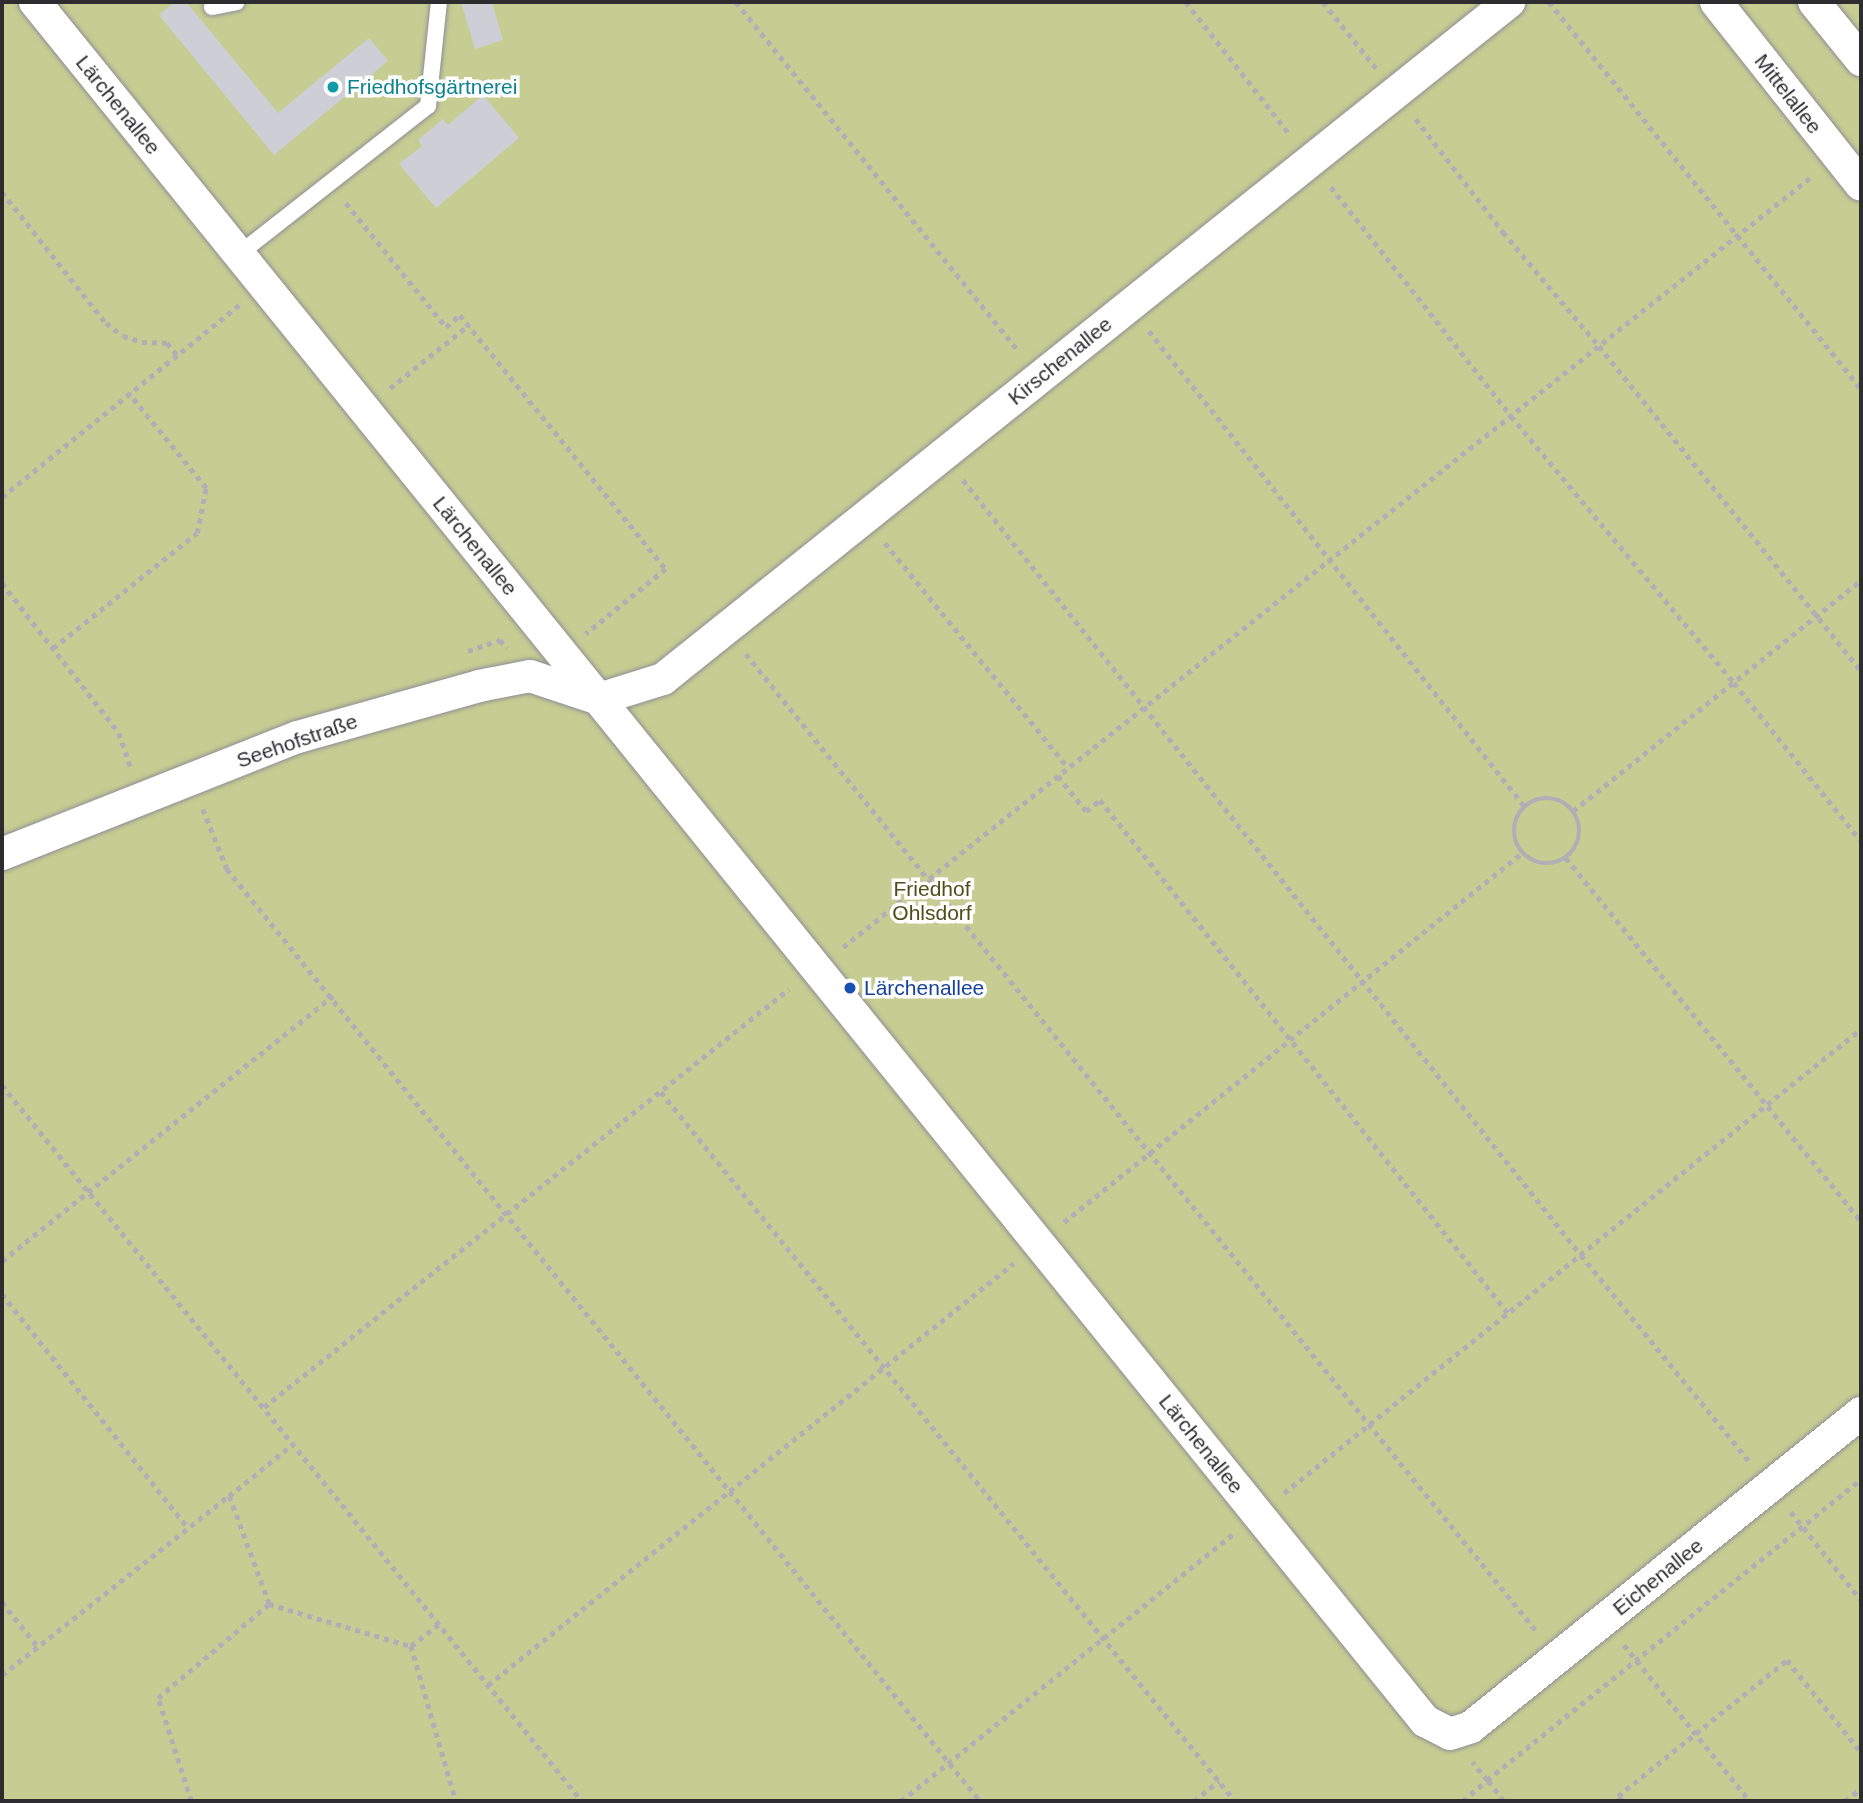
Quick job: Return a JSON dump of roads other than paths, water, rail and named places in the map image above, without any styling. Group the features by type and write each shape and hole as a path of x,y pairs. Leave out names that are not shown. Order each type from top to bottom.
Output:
{"street":[{"name":"Lärchenallee","path":"35,2 1426,1721 1450,1734"},
{"name":"Kirschenallee","path":"599,699 663,679 1509,2"},
{"name":"Mittelallee","path":"1716,2 1861,186"},
{"path":"1814,2 1861,60"},
{"name":"Seehofstraße","path":"2,854 298,737 480,685 530,676 599,699"},
{"name":"Eichenallee","path":"1450,1734 1471,1727 1861,1413"}],"lane":[{"path":"212,7 237,2"},
{"path":"239,254 428,106 439,2"}],"place":[{"name":"Friedhofsgärtnerei","path":"333,87"},
{"name":"Lärchenallee","path":"850,988"}],"park label":[{"name":"Friedhof Ohlsdorf","path":"932,901"}]}
